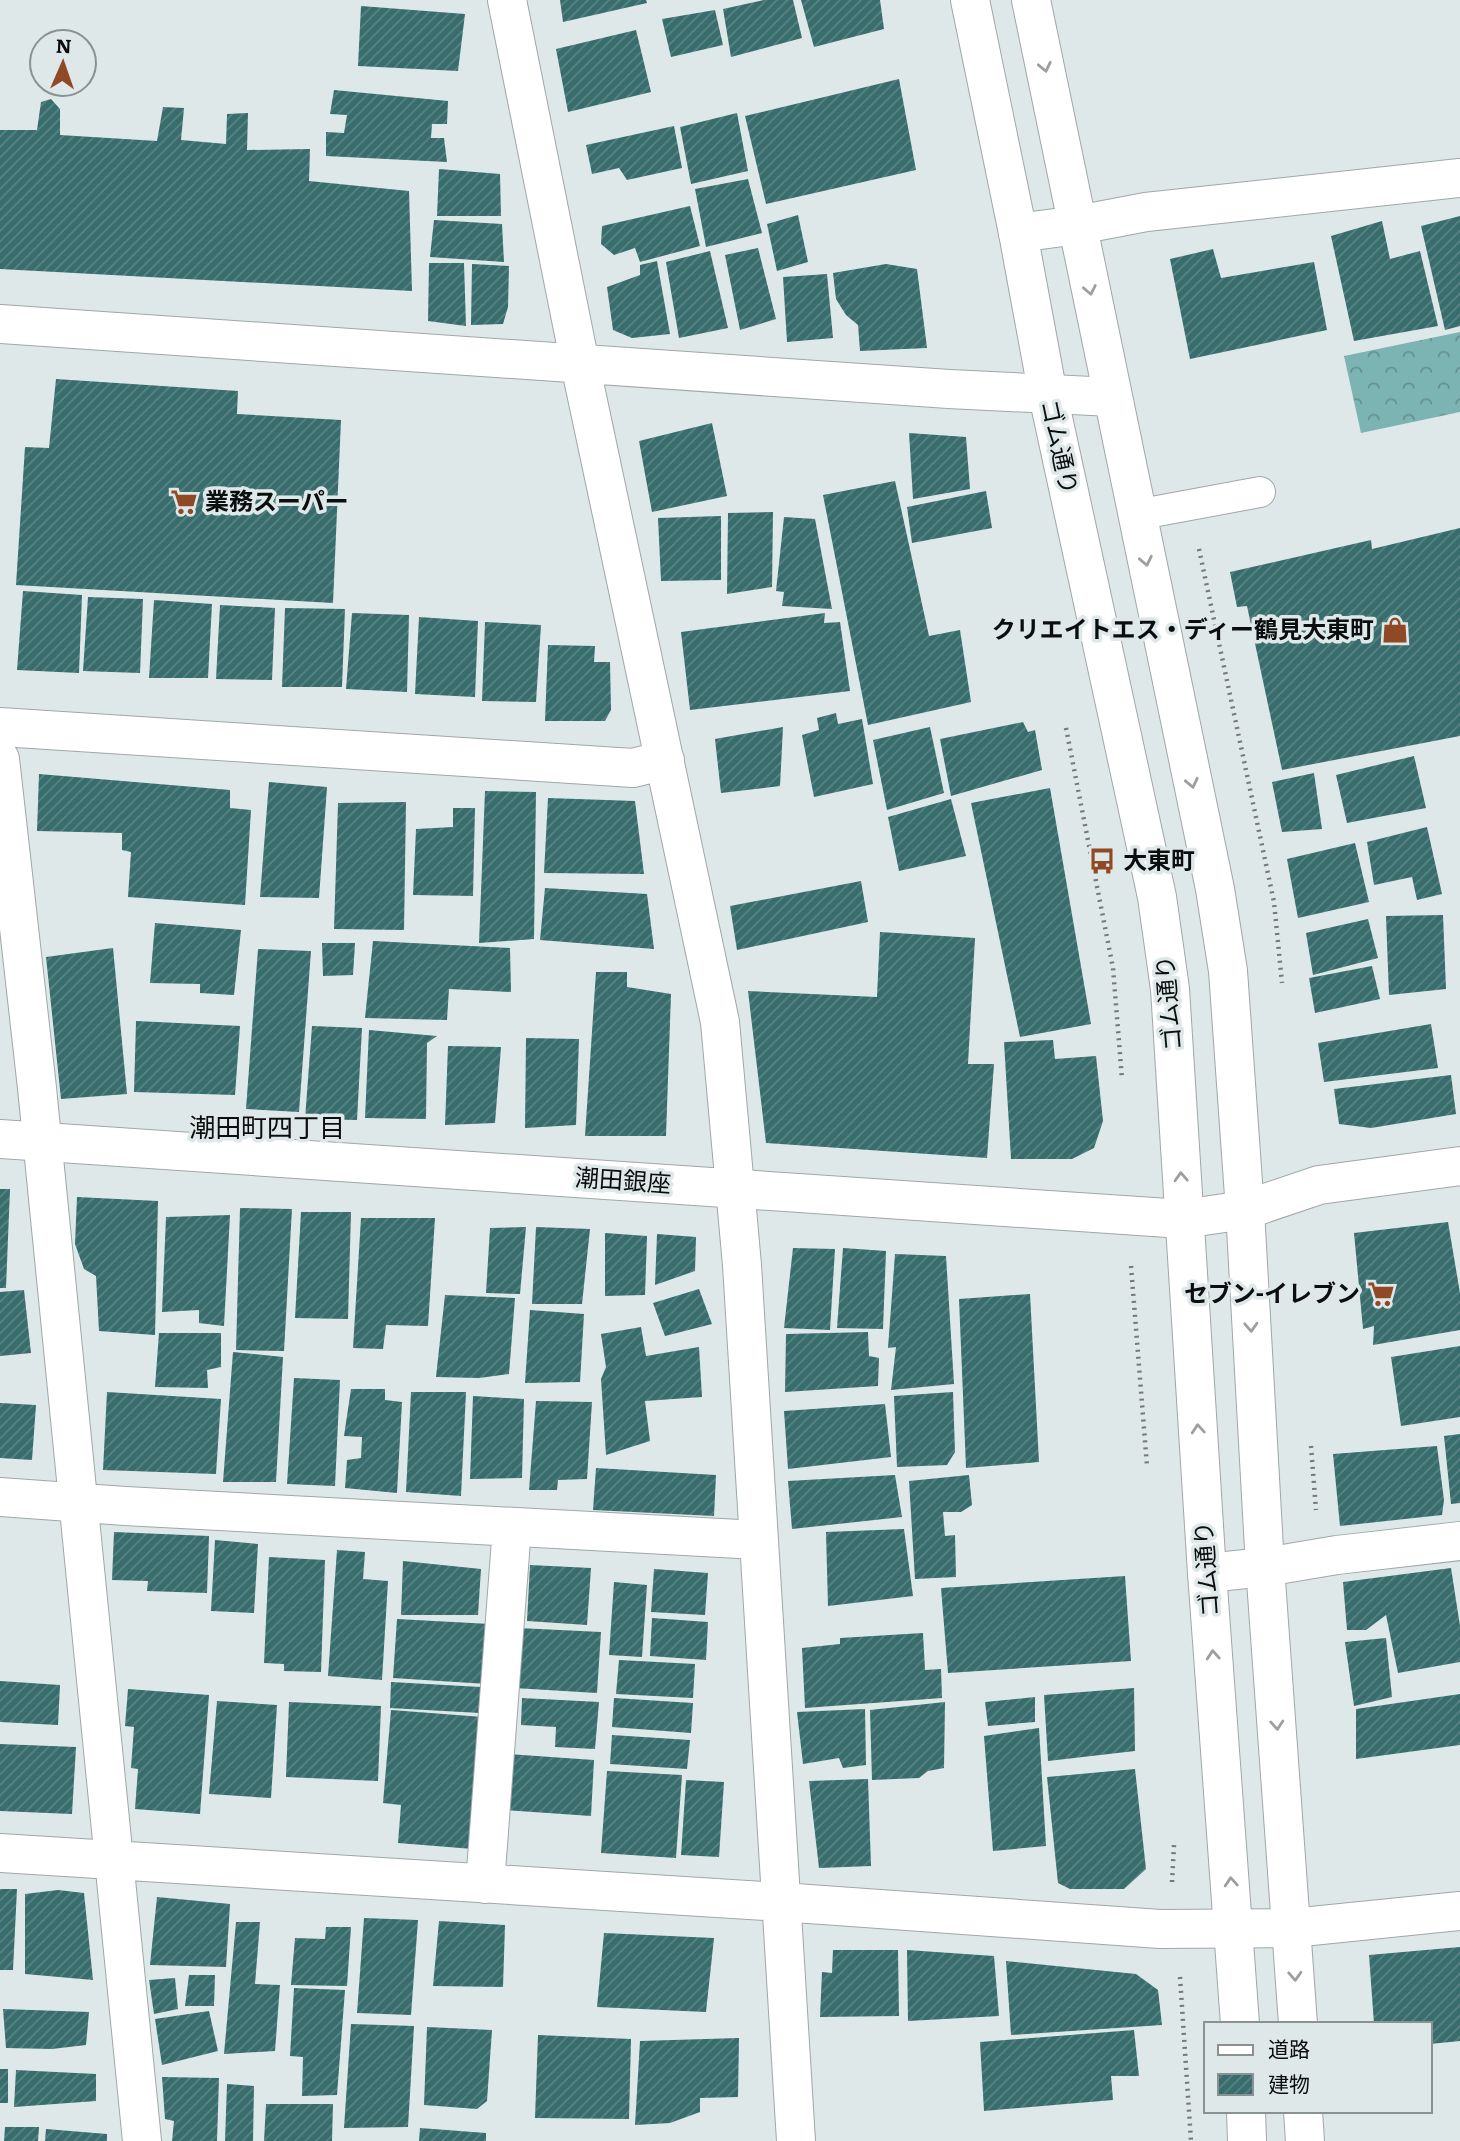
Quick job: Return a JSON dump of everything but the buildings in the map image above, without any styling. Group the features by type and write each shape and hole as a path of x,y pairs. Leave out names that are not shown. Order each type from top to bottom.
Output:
{"street":[{"path":"507,0 580,364 720,1022 735,1188 796,2141"},
{"name":"ゴム通り","path":"970,0 1048,395 1157,897 1170,989 1183,1219 1240,2022"},
{"path":"1031,0 1215,889 1226,957 1245,1210 1265,1567 1298,2022"},
{"path":"1018,233 1146,212 1460,178"},
{"path":"0,324 1048,395 1112,397"},
{"path":"0,727 634,768 665,760"},
{"path":"0,758 42,1141 142,2141"},
{"name":"潮田銀座","path":"0,1139 1183,1219 1245,1210 1319,1185 1460,1166"},
{"path":"0,1497 758,1540"},
{"path":"485,1884 512,1527"},
{"path":"1207,1573 1460,1541"},
{"path":"0,1853 781,1902 1160,1929 1292,1928 1460,1911"},
{"path":"1245,2113 1247,2141"},
{"path":"1303,2113 1305,2141"}],"lane":[{"path":"1136,514 1260,492"}],"path":[{"path":"1065,722 1113,968 1124,1091"},
{"path":"1181,1978 1191,2141"}],"green space":[{"path":"1460,332 1460,412 1361,433 1344,356"}],"place":[{"name":"業務スーパー","path":"184,502"},
{"name":"クリエイトエス・ディー鶴見大東町","path":"1395,630"},
{"name":"大東町","path":"1102,861"},
{"name":"セブン-イレブン","path":"1381,1294"}],"district":[{"name":"潮田町四丁目","path":"267,1128"}]}
